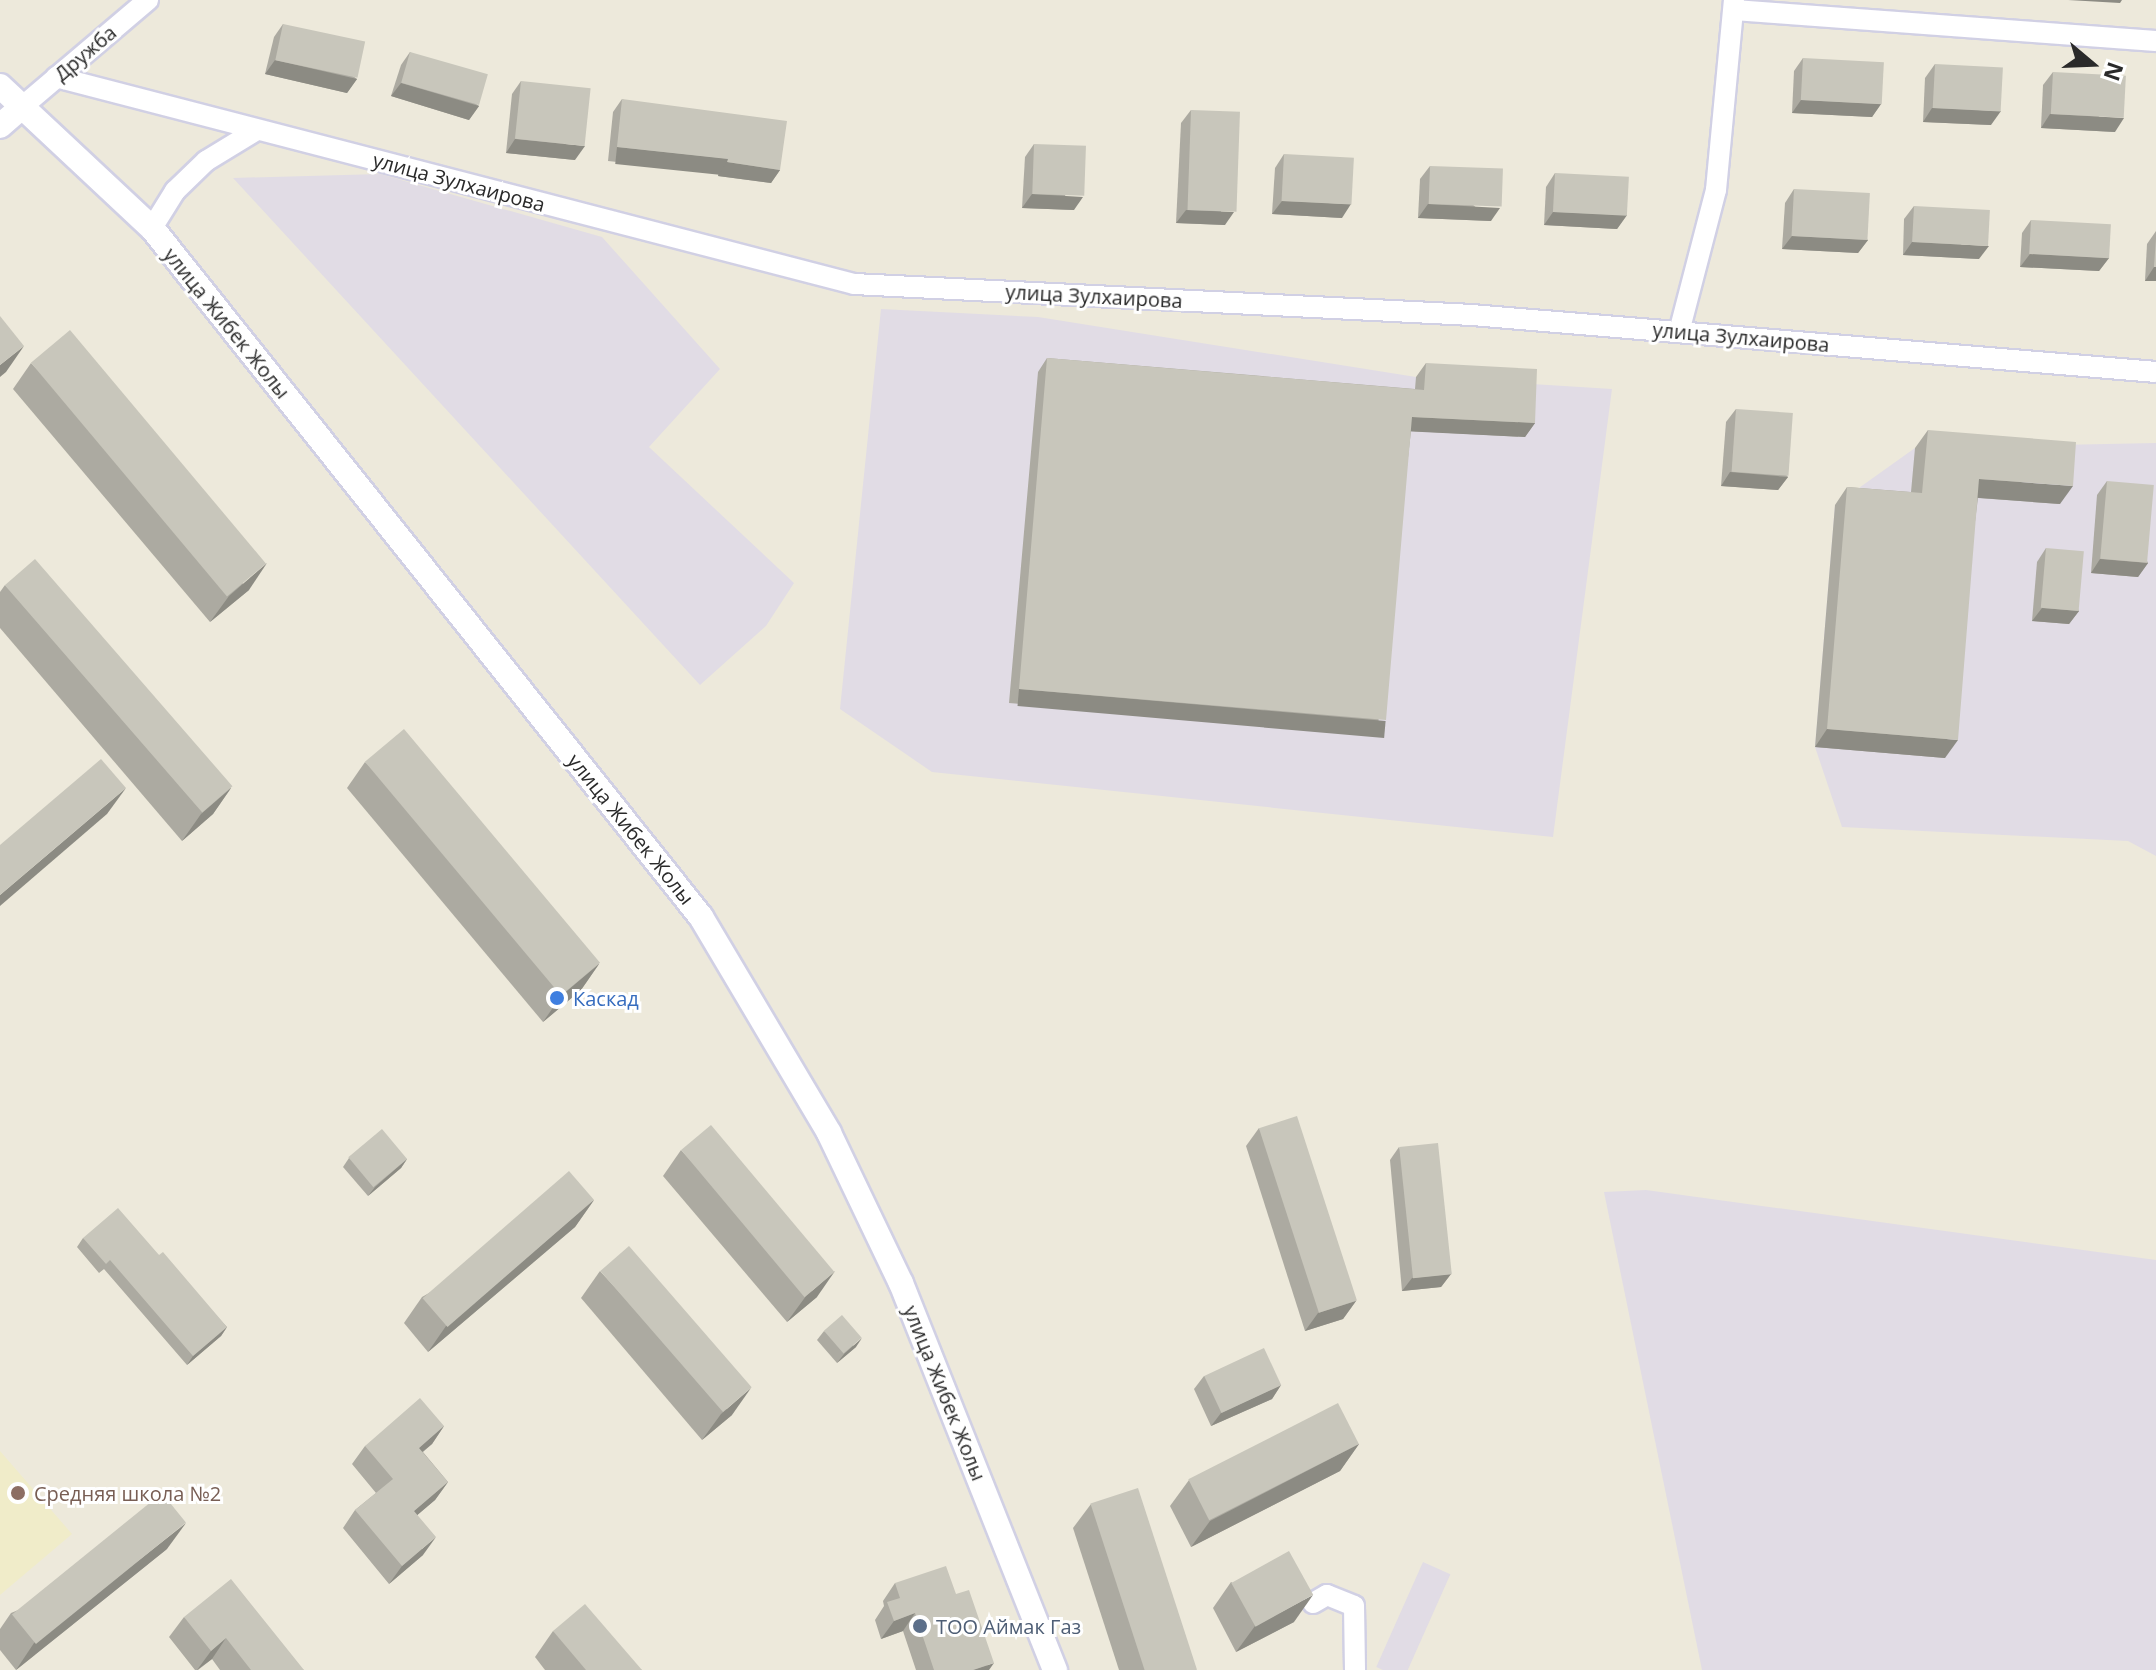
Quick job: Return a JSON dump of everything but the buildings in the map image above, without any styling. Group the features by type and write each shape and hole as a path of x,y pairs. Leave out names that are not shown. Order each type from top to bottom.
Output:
{"street":[{"name":"Дружба","path":"23,106 148,0"},
{"path":"1679,332 1716,190 1734,5 2156,41"},
{"name":"улица Зулхаирова","path":"56,77 854,284 1472,315 2156,372"},
{"name":"улица Жибек Жолы","path":"0,86 152,228 701,917 829,1133 901,1283 1055,1670"},
{"path":"0,126 23,106"},
{"path":"152,228 175,191 206,161 257,130"},
{"path":"1313,1603 1327,1595 1354,1606 1355,1670"}],"shaded area":[{"path":"380,174 602,237 720,369 649,447 794,583 766,626 700,685 233,178"},
{"path":"881,309 1038,317 1416,377 1612,389 1553,837 932,772 840,709"},
{"path":"2156,443 2156,856 2128,841 1842,827 1815,747 1835,505 1915,448"},
{"path":"1646,1190 2156,1260 2156,1670 1702,1670 1604,1192"},
{"name":"Средняя школа №2","path":"0,1451 72,1534 0,1595"},
{"path":"1423,1562 1450,1574 1408,1670 1376,1667"}],"place":[{"name":"Каскад","path":"557,998"},
{"name":"Средняя школа №2","path":"18,1493"},
{"name":"ТОО Аймак Газ","path":"920,1626"}]}
